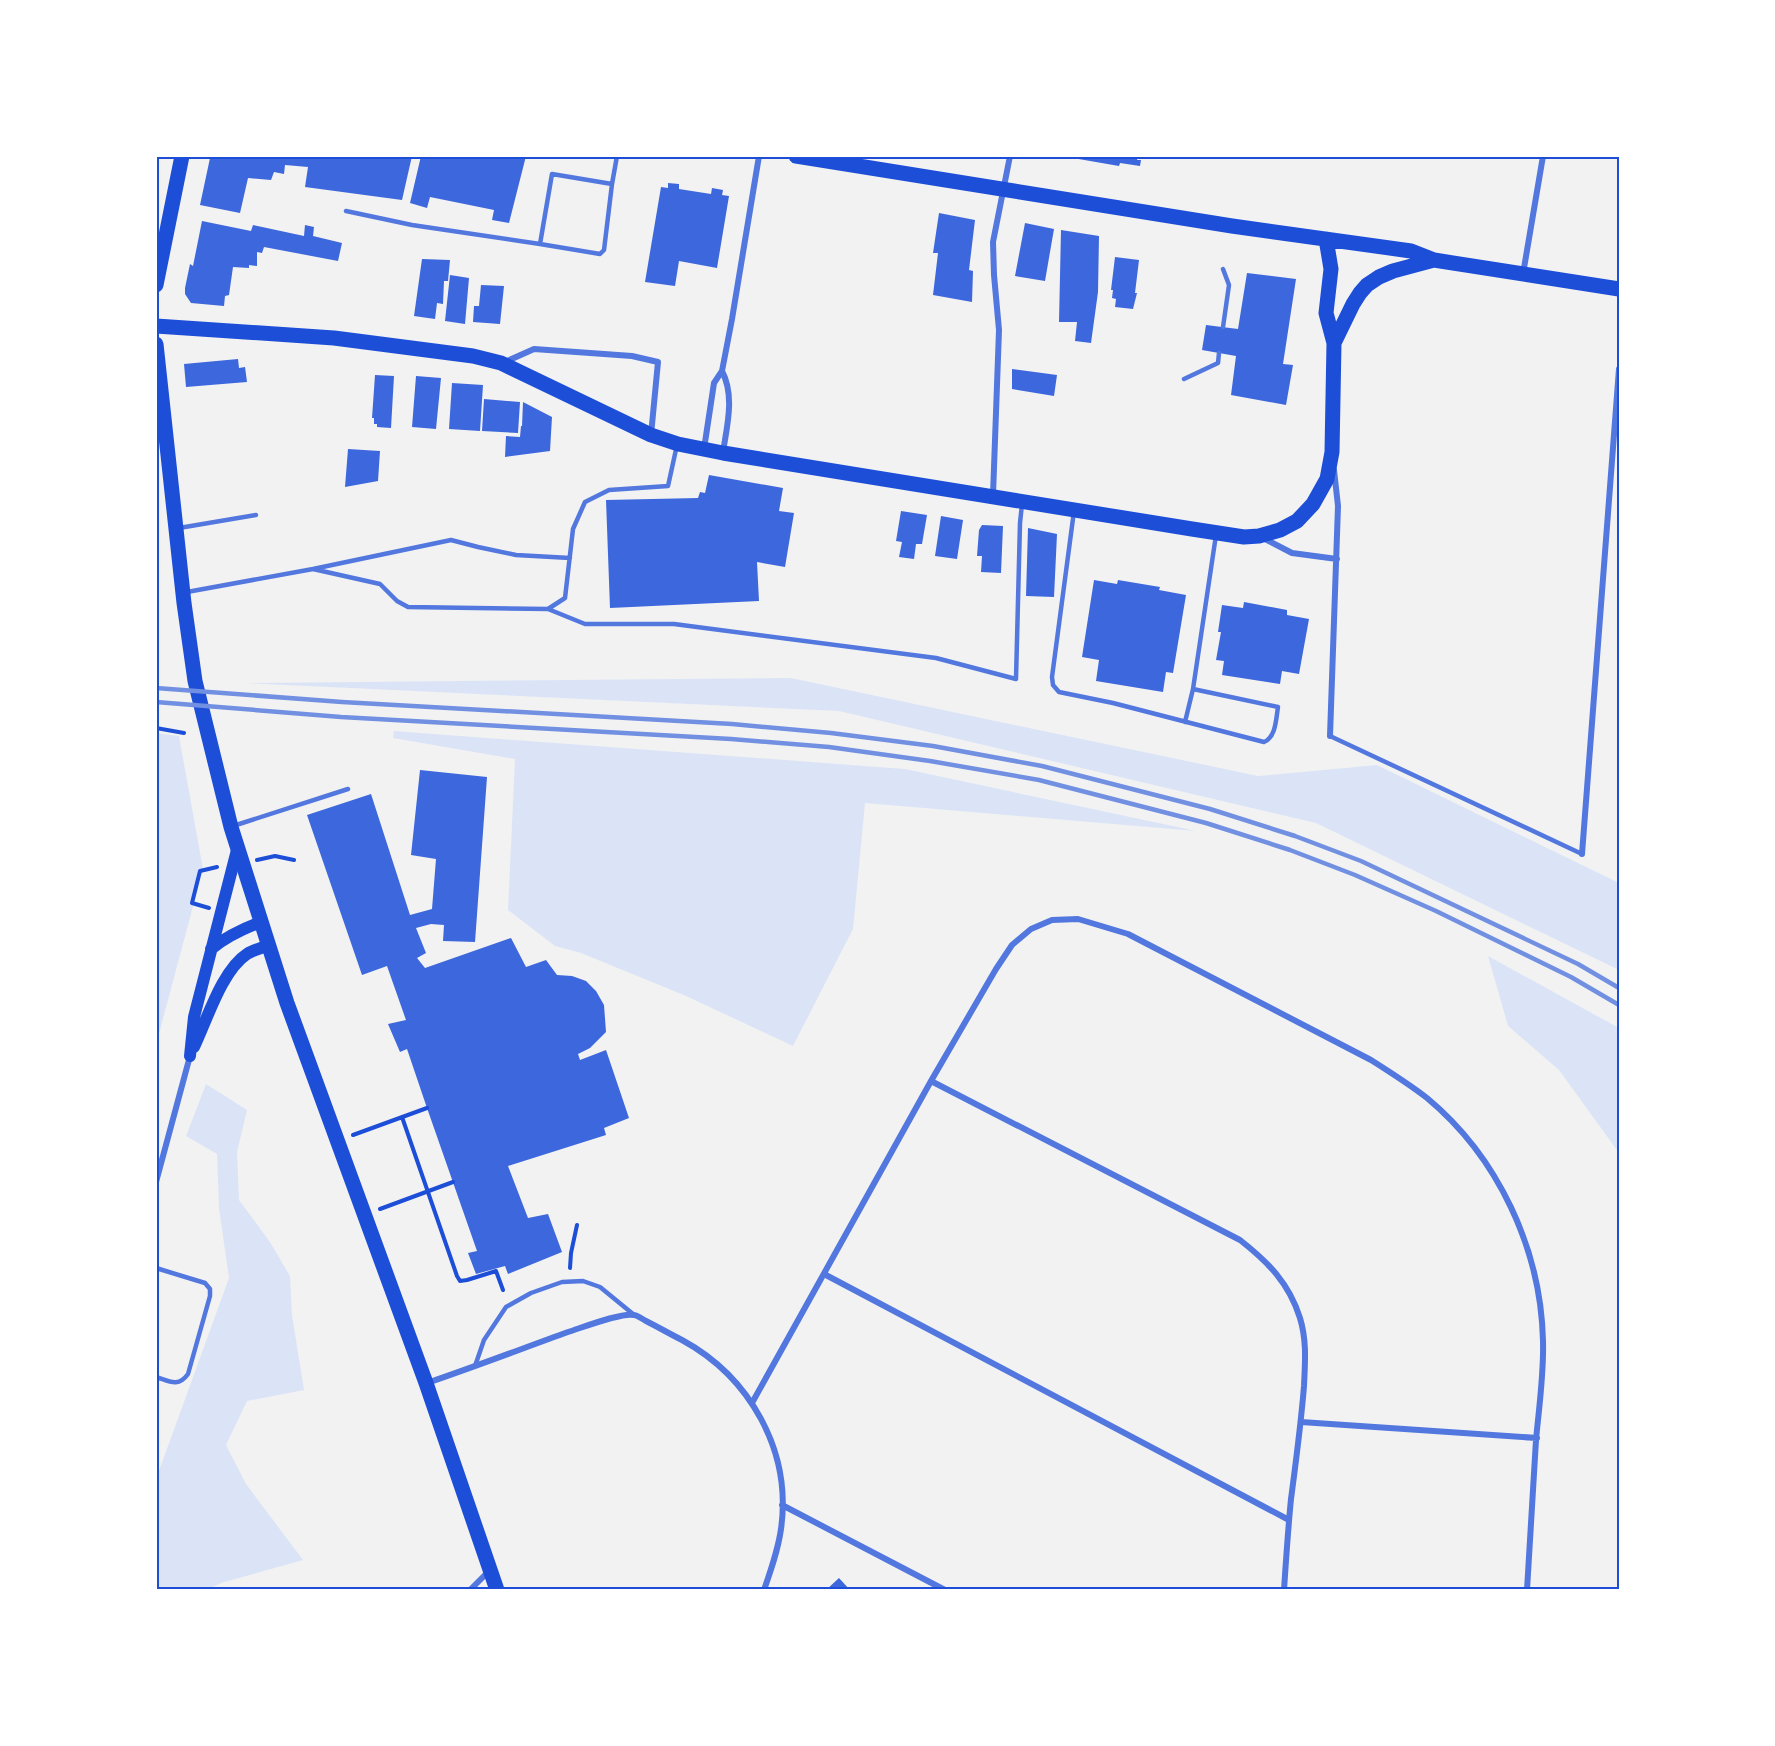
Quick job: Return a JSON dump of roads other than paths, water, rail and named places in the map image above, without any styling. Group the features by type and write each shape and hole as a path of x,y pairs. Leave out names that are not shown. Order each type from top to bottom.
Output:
{"main road":[{"path":"156,285 182,156"},
{"path":"796,156 1232,226 1411,251 1434,260 1619,289"},
{"path":"156,326 334,338 473,356 501,363 651,435 678,444 1216,533 1244,537 1259,536 1280,530 1297,521 1313,504 1327,479 1332,452 1334,343 1326,313 1330,269 1326,239"},
{"path":"1334,343 1353,304 1367,285 1393,271 1434,260"},
{"path":"156,344 183,593 195,681 237,850 287,1003 426,1383 497,1590"},
{"path":"190,1056 194,1017 237,850"},
{"path":"211,949 234,933 261,922"},
{"path":"190,1056 220,986 231,968 247,953 268,945"}],"street":[{"path":"704,449 714,382 722,371 732,319 759,156"},
{"path":"993,496 999,330 993,242 1010,156"},
{"path":"1523,275 1543,156"},
{"path":"501,363 534,349 632,356 658,362 651,435"},
{"path":"1582,854 1619,369"},
{"path":"722,371 728,383 729,414 723,453"},
{"path":"1330,736 1338,506 1332,452"},
{"path":"1259,536 1293,553 1337,559"},
{"path":"752,1403 931,1081 1012,945 1031,929 1052,920 1078,919 1128,934 1371,1060 1428,1099 1453,1123 1495,1177 1511,1208 1531,1262 1540,1306 1543,1341 1543,1376 1527,1590"},
{"path":"156,1182 190,1056"},
{"path":"931,1081 1240,1240 1264,1258 1282,1280 1296,1306 1306,1348 1284,1590"},
{"path":"824,1274 1289,1520"},
{"path":"426,1383 592,1324 633,1314 687,1343 711,1358 738,1385 752,1403 775,1452 780,1470 781,1527 778,1546 764,1590"},
{"path":"1301,1422 1537,1438"},
{"path":"782,1505 945,1590"},
{"path":"470,1590 491,1569"}],"lane":[{"path":"346,212 412,225 600,254 604,250 617,156"},
{"path":"540,244 552,174 612,184"},
{"path":"1223,269 1229,285 1223,327"},
{"path":"1184,379 1218,363 1219,353"},
{"path":"548,609 565,598 573,529 585,502 609,490 668,486 678,444"},
{"path":"312,570 380,584 397,601 408,607 548,609 585,624 674,624 936,658 1016,679 1022,501"},
{"path":"1074,509 1053,685 1059,692 1113,703 1264,742 1273,735 1278,707 1193,689"},
{"path":"176,529 256,514"},
{"path":"1185,722 1193,689 1216,533"},
{"path":"183,593 312,570 451,540 516,555 570,558"},
{"path":"1330,736 1582,854"},
{"path":"231,827 348,789"},
{"path":"156,1268 205,1283 210,1289 210,1296 188,1374 183,1381 177,1383 156,1377"},
{"path":"475,1366 484,1340 506,1307 531,1293 562,1282 583,1281 600,1287 633,1314"}],"railway":[{"path":"156,688 342,702 732,724 831,733 933,746 1042,766 1210,809 1295,836 1361,861 1578,964 1619,988"},
{"path":"156,702 341,717 731,739 829,747 930,761 1039,780 1206,823 1290,850 1355,875 1436,911 1571,977 1619,1005"}]}
